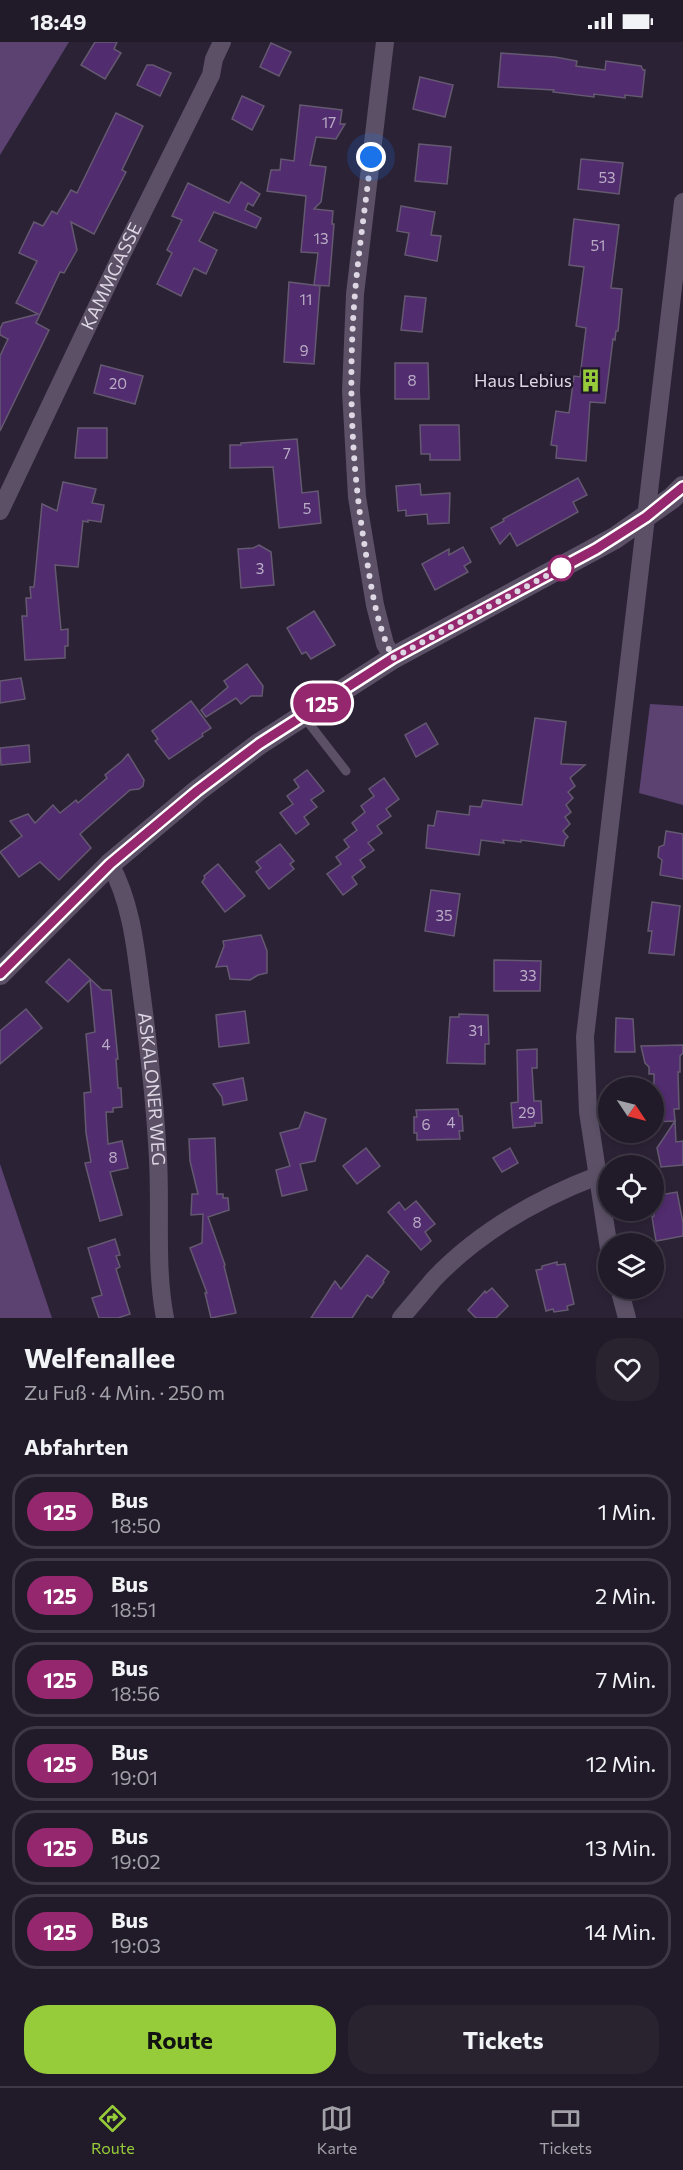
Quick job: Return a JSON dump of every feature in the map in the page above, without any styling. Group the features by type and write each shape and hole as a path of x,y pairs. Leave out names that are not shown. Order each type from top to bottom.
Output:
{"street":[{"name":"KAMMGASSE","path":"0,511 113,273 211,75 214,59 222,42"},
{"path":"385,42 355,294 351,391 358,508 375,605 386,644 393,658"},
{"path":"606,1233 588,1112 585,1037 683,202"},
{"path":"0,974 110,864 197,791 259,744 393,658 596,549 646,517 683,487"},
{"name":"ASKALONER WEG","path":"110,864 124,891 137,960 152,1070 158,1160 159,1269 165,1318"},
{"path":"401,1318 435,1278 476,1242 521,1210 597,1176"},
{"path":"622,1299 627,1318"}],"lane":[{"path":"303,715 346,771"}],"shaded area":[{"path":"0,42 69,42 0,155"},
{"path":"650,704 683,706 683,805 639,793"},
{"path":"0,1164 52,1318 0,1318"}],"building":[{"path":"95,42 117,42 114,49 121,53 105,79 81,65"},
{"path":"271,43 291,52 279,76 260,67"},
{"path":"501,53 555,57 577,61 576,66 605,70 606,61 641,66 645,70 642,97 625,95 625,98 594,94 594,97 553,92 554,90 498,87"},
{"path":"147,65 153,65 171,73 160,96 137,85"},
{"path":"420,77 453,85 445,117 413,109"},
{"path":"242,96 264,106 252,130 232,119"},
{"path":"300,105 342,110 340,124 345,124 336,139 316,137 310,165 326,167 321,202 314,209 333,211 329,286 314,285 318,253 301,252 306,196 267,191 271,170 280,170 281,159 294,161"},
{"path":"116,113 143,126 122,170 126,172 94,234 71,222 77,250 64,273 60,272 36,323 49,330 0,431 0,356 8,339 0,335 0,329 3,323 38,314 16,303 37,261 19,253 34,222 43,226 52,211 57,214 71,190 77,193"},
{"path":"419,144 451,147 447,184 415,181"},
{"path":"581,159 623,163 619,194 578,189"},
{"path":"241,182 260,194 253,206 248,203 245,210 261,218 256,228 214,212 199,241 217,250 206,274 194,268 181,296 157,284 172,253 167,250 182,220 172,216 188,183 229,203"},
{"path":"401,206 435,212 431,235 441,236 437,261 405,255 409,233 397,231"},
{"path":"574,219 619,225 611,288 622,289 618,331 616,331 615,340 613,339 605,403 590,402 586,461 556,458 557,446 551,445 556,411 569,413 574,376 580,377 586,328 576,326 584,267 569,265"},
{"path":"289,282 320,286 314,364 284,362"},
{"path":"405,296 426,298 422,332 401,330"},
{"path":"395,363 428,363 429,399 395,399"},
{"path":"101,365 143,376 135,404 94,393"},
{"path":"420,425 459,425 460,460 430,460 430,454 421,454"},
{"path":"78,428 107,428 107,458 75,458"},
{"path":"297,439 302,493 318,491 321,523 279,528 273,467 230,468 230,445"},
{"path":"578,478 587,495 573,502 578,512 517,546 510,533 500,544 491,528 504,521 503,519"},
{"path":"63,482 96,489 92,503 104,505 101,522 83,521 78,567 55,565 61,630 68,629 65,658 25,660 22,616 27,616 26,598 31,598 30,587 34,587 42,504 57,511"},
{"path":"420,484 421,495 450,493 449,523 428,524 427,514 406,516 406,510 398,511 396,486"},
{"path":"259,545 271,552 274,585 241,588 238,549 253,548"},
{"path":"463,547 471,562 464,566 468,572 435,590 422,564 449,549 449,555"},
{"path":"314,611 335,645 311,659 306,652 302,654 287,628"},
{"path":"247,664 263,686 262,696 251,696 241,704 236,698 206,717 201,710 228,687 224,681"},
{"path":"21,678 25,699 0,703 0,681"},
{"path":"191,701 211,728 169,759 155,741 158,739 152,731"},
{"path":"535,718 566,722 561,764 585,765 570,778 575,786 568,792 573,798 566,805 571,812 565,817 570,824 563,831 568,837 564,846 521,840 521,842 503,840 504,843 481,840 479,855 426,848 428,825 434,826 437,811 469,815 470,806 481,807 483,800 522,805"},
{"path":"426,723 438,744 416,757 405,735"},
{"path":"29,745 30,762 1,765 0,748"},
{"path":"128,754 144,780 143,786 130,790 80,834 91,848 59,880 40,862 19,877 0,852 22,836 10,821 28,814 35,823 53,805 60,813 76,800 78,803 107,778 105,775"},
{"path":"307,770 324,791 311,800 317,807 304,817 309,824 296,834 280,813 293,804 287,796 299,787 294,780"},
{"path":"384,778 399,799 386,809 391,816 377,826 382,833 368,843 374,850 360,860 365,867 352,877 357,884 343,895 327,874 341,864 336,857 349,847 344,840 357,830 352,823 365,812 361,806 374,796 369,789"},
{"path":"666,831 683,834 683,879 660,875 662,860 658,857 659,847 664,845"},
{"path":"280,844 294,861 290,864 294,869 269,889 256,872 261,868 256,862"},
{"path":"218,864 245,896 225,912 202,882 204,876"},
{"path":"431,890 460,894 454,936 425,931"},
{"path":"652,902 680,906 674,955 649,953 652,931 648,931"},
{"path":"261,935 267,951 267,973 250,980 230,979 227,966 216,967 224,946 223,941"},
{"path":"69,959 102,990 111,990 118,1059 116,1059 118,1088 121,1088 122,1107 113,1108 113,1112 106,1112 108,1144 122,1141 128,1168 110,1172 122,1215 100,1221 85,1163 91,1162 86,1133 84,1093 91,1092 86,1034 95,1032 90,980 68,1002 46,982"},
{"path":"494,960 541,961 540,991 494,991"},
{"path":"26,1009 42,1028 0,1064 0,1031"},
{"path":"245,1011 249,1043 219,1047 216,1015"},
{"path":"459,1014 488,1015 489,1044 485,1044 485,1064 447,1063 450,1017 459,1017"},
{"path":"616,1018 633,1019 635,1052 615,1052"},
{"path":"683,1045 680,1072 678,1072 679,1109 674,1109 675,1121 664,1122 664,1077 654,1077 654,1074 649,1074 649,1067 645,1063 641,1046"},
{"path":"537,1049 537,1068 532,1068 534,1101 541,1101 542,1123 513,1128 511,1103 518,1102 517,1050"},
{"path":"243,1078 247,1100 223,1105 222,1097 213,1084"},
{"path":"458,1109 459,1116 462,1116 463,1131 459,1131 460,1139 417,1140 417,1133 414,1133 416,1110"},
{"path":"305,1112 326,1119 315,1161 300,1164 307,1190 282,1196 276,1170 290,1166 280,1133 299,1128"},
{"path":"675,1121 676,1142 683,1141 683,1165 664,1167 664,1155 658,1155 657,1148 660,1143 664,1143 664,1138"},
{"path":"215,1138 217,1194 223,1194 223,1198 228,1198 229,1210 208,1217 225,1265 236,1313 211,1318 205,1293 207,1293 190,1248 202,1243 203,1214 191,1215 192,1194 198,1194 190,1161 189,1139"},
{"path":"366,1148 380,1166 357,1184 343,1166"},
{"path":"510,1148 518,1163 502,1172 493,1158"},
{"path":"677,1192 683,1236 664,1240 664,1233 655,1233 653,1221 664,1221 664,1194"},
{"path":"416,1201 435,1224 425,1232 431,1241 421,1250 388,1212 399,1202 405,1210"},
{"path":"115,1239 120,1255 116,1256 120,1267 116,1269 130,1314 118,1318 99,1318 92,1298 102,1295 88,1248"},
{"path":"367,1255 389,1272 372,1298 367,1295 352,1318 311,1318 335,1281 341,1289"},
{"path":"557,1262 557,1265 565,1264 574,1304 567,1306 568,1310 546,1311 536,1270"},
{"path":"492,1288 508,1306 496,1318 476,1318 468,1310 485,1291 486,1293"}],"bus line":[{"name":"125","path":"0,974 110,864 197,791 259,744 393,658 615,538 672,498 683,487"}],"place":[{"name":"Haus Lebius","path":"590,381"}],"route":[{"path":"371,157 355,294 351,391 357,497 371,587 386,644 393,658 561,568"}]}
